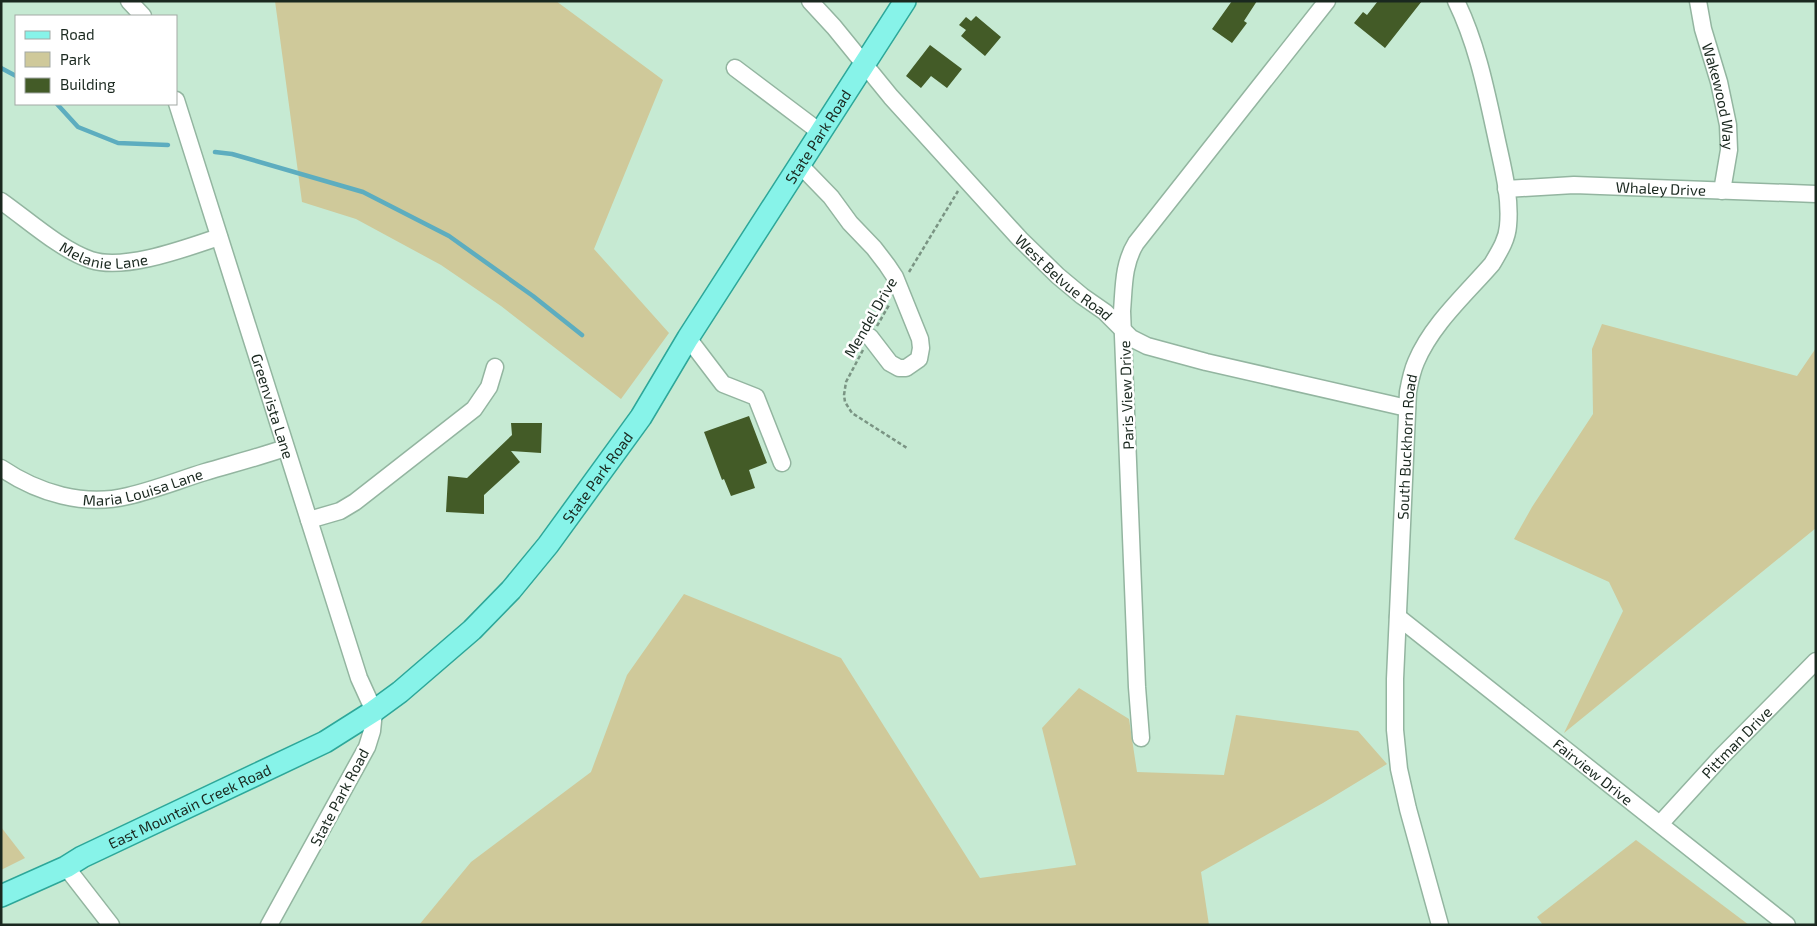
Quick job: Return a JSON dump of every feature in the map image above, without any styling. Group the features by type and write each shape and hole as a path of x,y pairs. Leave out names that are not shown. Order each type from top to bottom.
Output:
{"main road":[{"name":"State Park Road","path":"374,711 400,692 472,630 511,590 548,545 641,417 688,338 905,1"},
{"name":"East Mountain Creek Road","path":"1,896 66,867 82,857 325,742 374,711"}],"street":[{"path":"129,1 142,15"},
{"name":"West Belvue Road","path":"810,1 834,27 891,97 1020,239 1058,276 1105,312 1131,338 1147,346 1206,362 1408,408"},
{"name":"Paris View Drive","path":"1141,738 1136,687 1122,311 1125,270 1131,251 1136,243 1327,1"},
{"name":"South Buckhorn Road","path":"1440,925 1408,810 1399,770 1395,713 1408,408 1412,375 1424,347 1441,322 1492,264 1503,245 1508,227 1509,208 1502,162 1478,60 1470,34 1456,1"},
{"name":"Wakewood Way","path":"1698,1 1703,29 1719,82 1729,138 1729,150 1722,191"},
{"path":"735,68 820,132"},
{"name":"Greenvista Lane","path":"178,105 359,678 374,711"},
{"path":"799,164 831,197 850,223 881,256 895,277 920,339 919,359 906,368 894,366 870,338"},
{"name":"Whaley Drive","path":"1506,189 1574,185 1816,194"},
{"name":"Melanie Lane","path":"1,201 78,254 93,261 112,264 131,263 219,237"},
{"path":"688,338 723,384 756,397 782,462"},
{"path":"309,520 340,510 355,502 474,409 489,387 495,367"},
{"name":"Maria Louisa Lane","path":"1,468 25,482 49,492 81,499 111,499 145,492 285,448"},
{"name":"Fairview Drive","path":"1398,617 1787,925"},
{"name":"Pittman Drive","path":"1660,824 1722,756 1816,661"},
{"name":"State Park Road","path":"269,925 367,747 372,730 374,711"},
{"path":"66,867 111,925"}],"path":[{"name":"Mendel Drive","path":"906,448 852,412 845,402 846,382 870,338 966,180"}],"green space":[{"path":"275,1 556,1 663,80 594,249 669,333 621,399 501,306 441,265 356,219 302,202"},
{"path":"1602,324 1797,376 1816,348 1816,528 1564,733 1623,611 1609,582 1514,539 1532,507 1593,414 1592,349"},
{"path":"684,594 841,658 980,878 1076,865 1042,728 1079,688 1129,719 1137,772 1224,775 1236,715 1358,731 1387,764 1323,803 1201,872 1209,925 419,925 471,862 591,772 627,675"},
{"path":"1,827 25,858 1,870"},
{"path":"1636,840 1749,925 1543,925 1537,917"}],"building":[{"path":"1232,1 1257,1 1244,21 1247,23 1232,43 1212,29"},
{"path":"1378,1 1422,1 1385,48 1354,23 1363,12 1367,15"},
{"path":"976,16 1001,37 985,56 961,36 966,30 959,25 966,17 971,21"},
{"path":"930,45 962,69 947,88 931,76 921,88 906,76"},
{"path":"749,416 767,463 749,470 755,488 731,496 724,479 722,480 704,432"},
{"path":"511,423 542,423 541,453 511,451 520,462 484,495 484,514 446,512 448,476 467,478 512,435"}],"waterway":[{"path":"1,68 15,75"},
{"path":"58,105 78,127 118,143 168,145"},
{"path":"215,152 232,154 363,192 449,236 533,296 582,335"}]}
